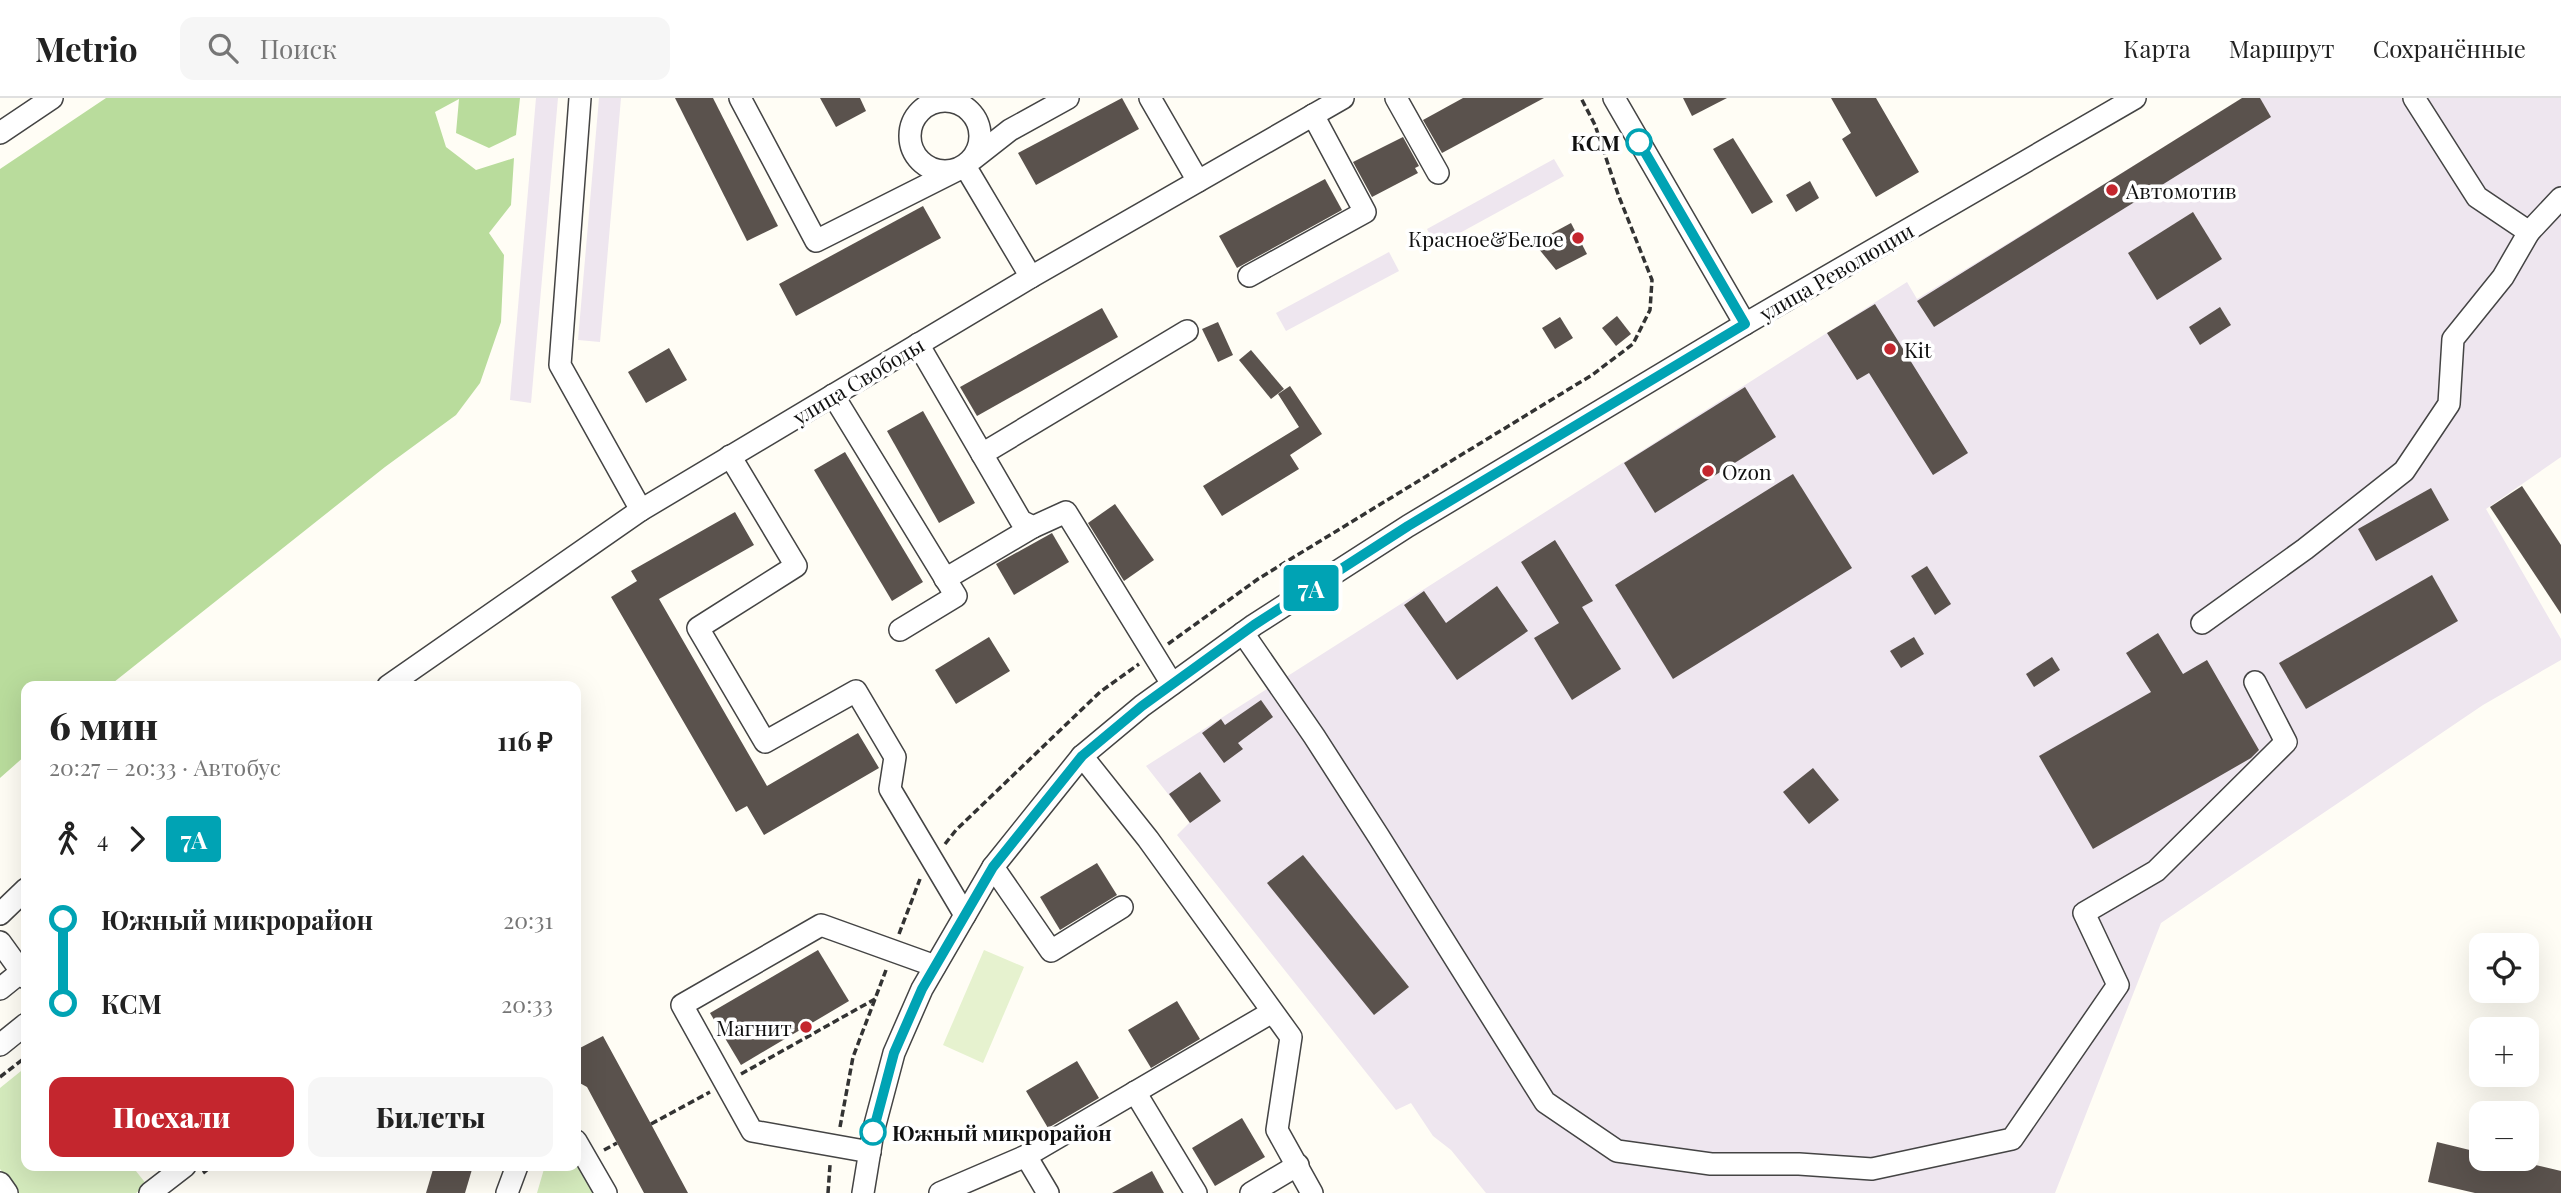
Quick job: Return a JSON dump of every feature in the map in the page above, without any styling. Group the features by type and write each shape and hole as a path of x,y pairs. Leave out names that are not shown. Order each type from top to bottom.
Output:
{"street":[{"path":"0,133 52,98"},
{"path":"580,98 560,365 641,510"},
{"path":"740,98 816,241 965,166 1010,130 1068,98"},
{"path":"1150,98 1198,181"},
{"name":"улица Свободы","path":"395,681 641,510 1031,277 1343,98"},
{"path":"1396,98 1438,173"},
{"path":"1614,98 1745,324"},
{"name":"улица Революции","path":"863,1193 894,1053 922,989 993,867 1082,756 1142,706 1243,633 1408,526 1745,324 2135,98"},
{"path":"2414,98 2477,197 2529,232"},
{"path":"953,100 965,107 979,125 979,147 965,166 955,170 932,169 914,153 911,130 922,110 932,104 953,100"},
{"path":"1249,276 1365,212 1313,115"},
{"path":"965,166 1031,277"},
{"path":"2202,623 2305,549 2404,471 2449,404 2453,339 2503,277 2529,232 2561,198"},
{"path":"982,454 1187,331"},
{"path":"918,344 1021,521 1033,527"},
{"path":"833,395 956,596 900,630"},
{"path":"730,456 796,566 698,628 765,742 856,691 895,757 890,789 965,915"},
{"path":"945,579 1033,527 1066,512 1172,684"},
{"path":"1243,633 1314,736 1545,1102 1617,1151 1711,1164 1800,1164 1872,1169 2012,1139 2118,985 2084,913 2155,872 2286,742 2255,682"},
{"path":"1082,756 1147,839 1291,1037 1277,1130 1312,1193"},
{"path":"993,867 1051,951 1122,907"},
{"path":"0,914 21,894"},
{"path":"870,1152 752,1131 682,1005 821,925 935,966"},
{"path":"0,942 21,967"},
{"path":"0,989 21,975"},
{"path":"940,1193 1026,1156 1272,1012"},
{"path":"0,1045 21,1028"},
{"path":"1135,1092 1196,1193"},
{"path":"581,1149 606,1193"},
{"path":"1026,1156 1048,1193"},
{"path":"1251,1193 1298,1165"},
{"path":"150,1193 179,1171"},
{"path":"507,1193 515,1171"},
{"path":"0,1184 7,1193"}],"path":[{"path":"650,1124 875,999"},
{"path":"0,1077 21,1060"}],"shaded area":[{"path":"536,98 558,98 531,403 510,400"},
{"path":"599,98 621,98 600,342 578,340"},
{"path":"2244,98 2561,98 2561,457 2486,509 2561,639 2561,660 2483,705 2161,923 2055,1193 1486,1193 1451,1150 1433,1136 1411,1103 1396,1110 1177,835 1190,822 1146,766 1907,282 1917,299"},
{"path":"1554,159 1564,176 1436,246 1427,229"},
{"path":"1389,252 1399,271 1286,331 1276,313"}],"green space":[{"path":"106,98 520,98 516,135 489,148 456,133 459,99 435,112 446,147 476,170 514,158 511,205 489,233 504,255 501,322 480,383 456,415 385,467 115,681 21,681 21,759 0,778 0,169"},
{"path":"984,950 1024,967 983,1063 943,1045"},
{"path":"21,1071 21,1171 136,1171 147,1185 136,1193 19,1193 0,1169 0,1088"},
{"path":"581,1162 599,1193 537,1193 543,1171 581,1171"}],"building":[{"path":"675,98 713,98 778,226 747,241"},
{"path":"820,98 860,98 866,111 836,127"},
{"path":"1122,98 1139,129 1036,185 1018,153"},
{"path":"1463,98 1544,98 1442,153 1423,120"},
{"path":"1683,98 1727,98 1692,116"},
{"path":"1831,98 1876,98 1919,172 1876,197 1842,139 1851,133"},
{"path":"2242,98 2260,98 2271,117 1934,327 1917,301"},
{"path":"1403,137 1419,166 1415,168 1418,173 1372,197 1353,162"},
{"path":"1733,138 1773,202 1752,214 1713,149"},
{"path":"1325,179 1342,210 1237,268 1219,236"},
{"path":"1810,181 1819,198 1796,212 1786,195"},
{"path":"923,206 941,238 796,316 779,284"},
{"path":"2193,212 2222,259 2157,300 2128,253"},
{"path":"1571,223 1587,254 1556,270 1534,243"},
{"path":"1875,304 1968,453 1933,475 1869,373 1857,380 1827,333"},
{"path":"2220,307 2231,325 2200,345 2189,327"},
{"path":"1102,308 1118,337 977,416 960,387"},
{"path":"1617,316 1631,334 1616,346 1602,328"},
{"path":"1560,317 1573,338 1555,349 1542,328"},
{"path":"1218,322 1233,355 1218,362 1202,329"},
{"path":"669,348 687,380 646,403 628,372"},
{"path":"1251,350 1284,389 1271,399 1239,360"},
{"path":"1290,386 1322,434 1290,455 1299,469 1222,516 1203,486 1299,427 1278,394"},
{"path":"1745,387 1776,437 1655,513 1624,463"},
{"path":"923,411 975,503 939,523 887,431"},
{"path":"845,452 923,582 892,601 814,470"},
{"path":"1793,474 1852,568 1673,679 1615,585"},
{"path":"2522,486 2561,545 2561,614 2490,507"},
{"path":"2431,488 2449,520 2376,561 2358,529"},
{"path":"1115,504 1154,560 1124,581 1088,523"},
{"path":"735,512 754,545 659,599 767,786 858,733 879,768 764,835 747,806 736,812 611,597 637,581 631,571"},
{"path":"1052,533 1069,562 1014,595 996,564"},
{"path":"1555,540 1593,601 1582,607 1621,669 1572,700 1534,638 1559,623 1521,562"},
{"path":"1927,566 1951,604 1935,615 1911,576"},
{"path":"2432,575 2458,621 2306,709 2279,663"},
{"path":"1497,586 1528,631 1457,680 1404,605 1424,591 1446,623"},
{"path":"2158,633 2183,674 2207,660 2259,750 2251,758 2093,849 2039,756 2151,692 2126,653"},
{"path":"989,637 1010,671 956,704 935,670"},
{"path":"1914,637 1924,654 1901,668 1890,651"},
{"path":"2052,657 2060,670 2034,687 2026,674"},
{"path":"1261,700 1273,717 1238,743 1243,749 1224,763 1202,733 1221,719 1225,725"},
{"path":"1813,768 1839,800 1809,824 1783,792"},
{"path":"1200,772 1221,801 1190,823 1169,794"},
{"path":"1303,855 1409,987 1374,1015 1267,883"},
{"path":"1097,863 1117,895 1060,930 1040,897"},
{"path":"818,950 849,1001 741,1065 710,1013"},
{"path":"1177,1001 1200,1039 1151,1068 1128,1030"},
{"path":"603,1036 688,1193 644,1193 587,1087 581,1084 581,1047"},
{"path":"1077,1061 1099,1098 1048,1128 1026,1091"},
{"path":"1242,1118 1265,1157 1215,1186 1192,1148"},
{"path":"2437,1142 2469,1150 2469,1171 2539,1171 2539,1166 2561,1171 2561,1193 2475,1193 2428,1182"},
{"path":"433,1171 472,1171 465,1193 426,1193"},
{"path":"1152,1171 1164,1193 1112,1193"}],"bus line":[{"name":"7А","path":"873,1132 894,1053 922,989 993,867 1082,756 1142,706 1254,625 1408,526 1745,324 1639,142"}],"place":[{"name":"КСМ","path":"1639,142"},
{"name":"Автомотив","path":"2112,190"},
{"name":"Красное&Белое","path":"1578,238"},
{"name":"Kit","path":"1890,349"},
{"name":"Ozon","path":"1708,471"},
{"name":"Магнит","path":"806,1027"},
{"name":"Южный микрорайон","path":"873,1132"}]}
